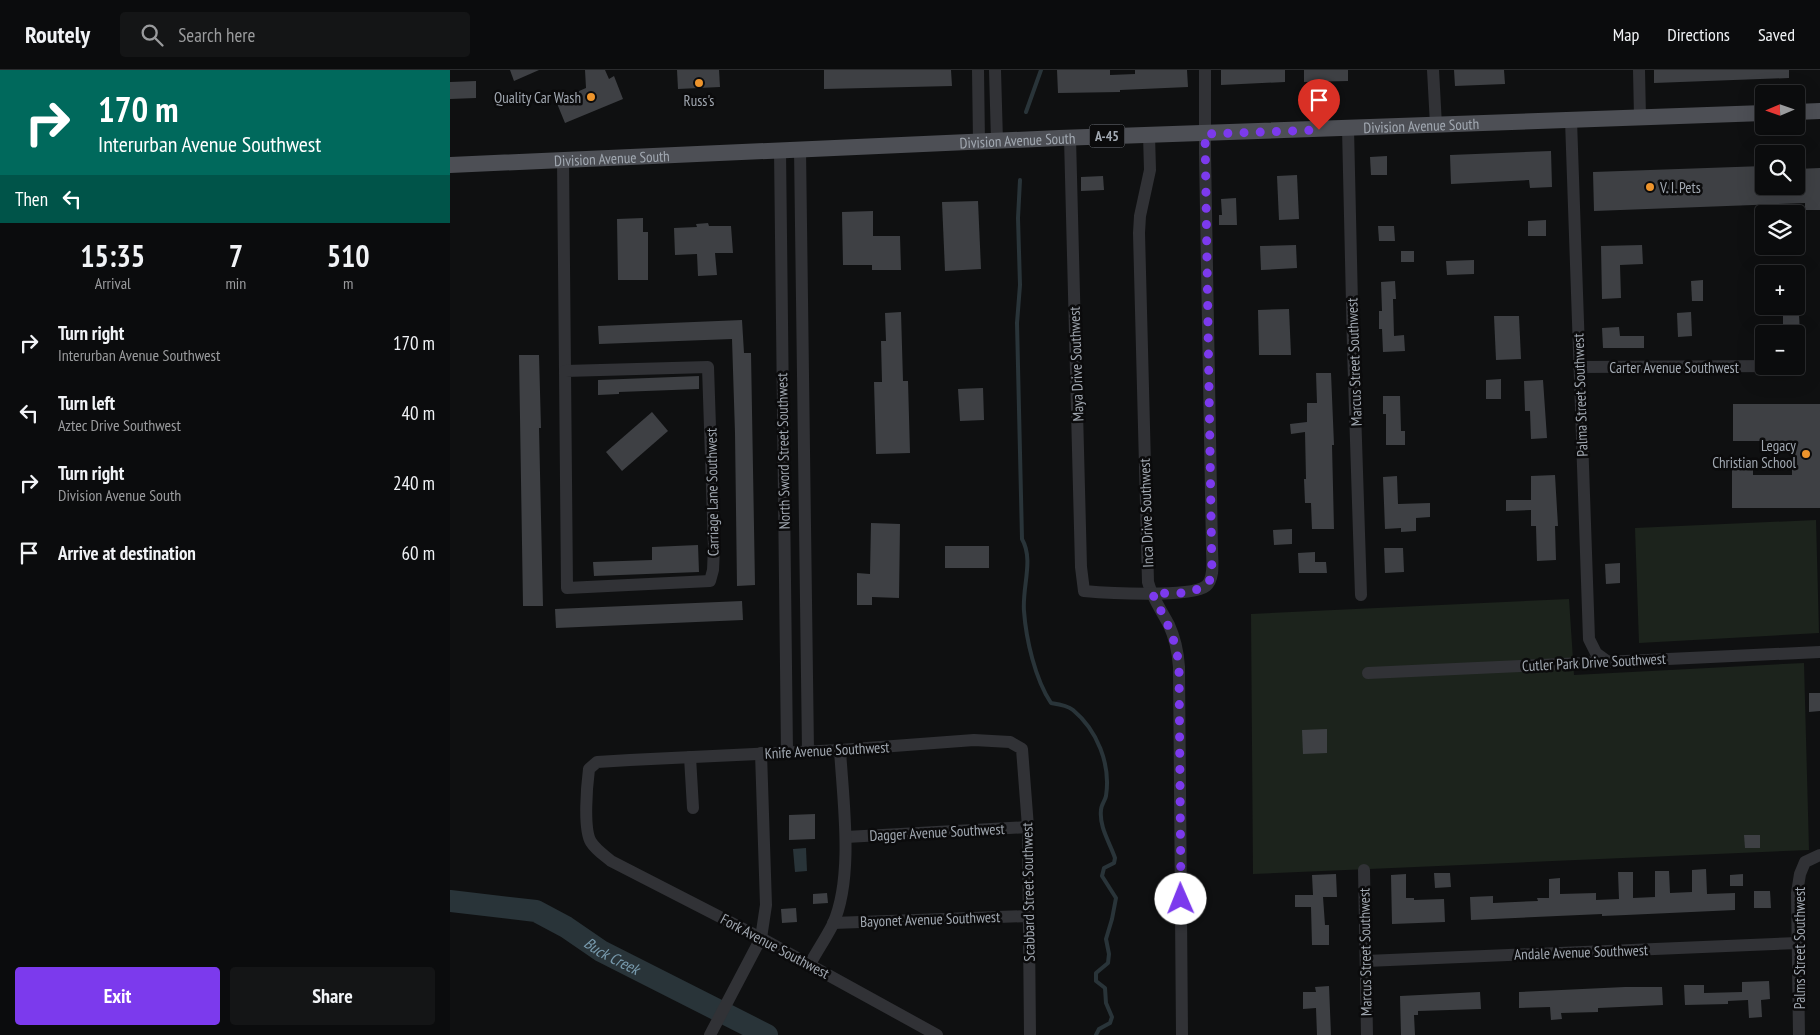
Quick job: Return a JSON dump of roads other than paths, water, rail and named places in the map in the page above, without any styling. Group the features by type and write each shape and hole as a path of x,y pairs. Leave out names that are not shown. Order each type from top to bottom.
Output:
{"main road":[{"path":"1805,112 1820,111"},
{"name":"Division Avenue South","path":"450,165 1070,138 1755,113"}],"street":[{"path":"978,70 979,142"},
{"path":"995,70 997,141"},
{"path":"1152,593 1193,591 1206,586 1212,577 1205,70"},
{"path":"1433,70 1436,125"},
{"path":"1638,70 1640,118"},
{"name":"Palma Street Southwest","path":"1571,120 1589,639 1596,653 1608,661"},
{"name":"Marcus Street Southwest","path":"1348,128 1361,595"},
{"name":"Inca Drive Southwest","path":"1149,135 1150,170 1140,216 1139,233 1148,582 1170,626 1178,653 1182,1035"},
{"name":"Maya Drive Southwest","path":"1070,138 1081,567 1084,591 1123,594 1152,593"},
{"name":"North Sword Street Southwest","path":"800,149 808,751"},
{"name":"North Sword Street Southwest","path":"780,150 787,752"},
{"name":"Carriage Lane Southwest","path":"563,160 567,588 710,581 713,570 714,547 708,367 565,371"},
{"name":"Carter Avenue Southwest","path":"1579,367 1755,366"},
{"name":"Cutler Park Drive Southwest","path":"1368,674 1820,652"},
{"name":"Knife Avenue Southwest","path":"630,760 840,750 974,740 1010,742 1022,749"},
{"name":"Scabbard Street Southwest","path":"1022,749 1028,827 1030,1035"},
{"path":"810,964 833,923 840,899 844,872 846,836 840,750"},
{"path":"710,1035 761,938 766,905 760,753"},
{"path":"690,757 693,808"},
{"name":"Fork Avenue Southwest","path":"630,760 598,762 589,769 587,817 590,841 598,851 611,861 810,964 937,1035"},
{"name":"Dagger Avenue Southwest","path":"846,836 1028,827"},
{"name":"Palms Street Southwest","path":"1799,1035 1797,892 1800,874 1805,862 1820,855"},
{"name":"Marcus Street Southwest","path":"1364,870 1366,1035"},
{"name":"Bayonet Avenue Southwest","path":"833,923 1028,916"},
{"name":"Andale Avenue Southwest","path":"1366,961 1797,944"}],"waterway":[{"path":"1026,112 1041,70"},
{"path":"1020,180 1018,218 1020,285 1017,323 1022,539 1027,556 1024,602 1025,622 1036,671 1045,693 1051,703 1065,706 1082,718 1089,727 1100,749 1104,760 1107,784 1101,816 1105,835 1115,858 1114,863 1104,868 1102,876 1116,898 1106,939 1109,954 1108,963 1096,973 1096,981 1105,988 1106,1003 1112,1017 1110,1023 1099,1029 1096,1035"},
{"name":"Buck Creek","path":"450,901 536,911 566,927 601,951 767,1035"}],"place":[{"name":"Russ's","path":"699,83"},
{"name":"Quality Car Wash","path":"591,97"},
{"name":"V. I. Pets","path":"1650,187"},
{"name":"Legacy Christian School","path":"1806,454"}]}
